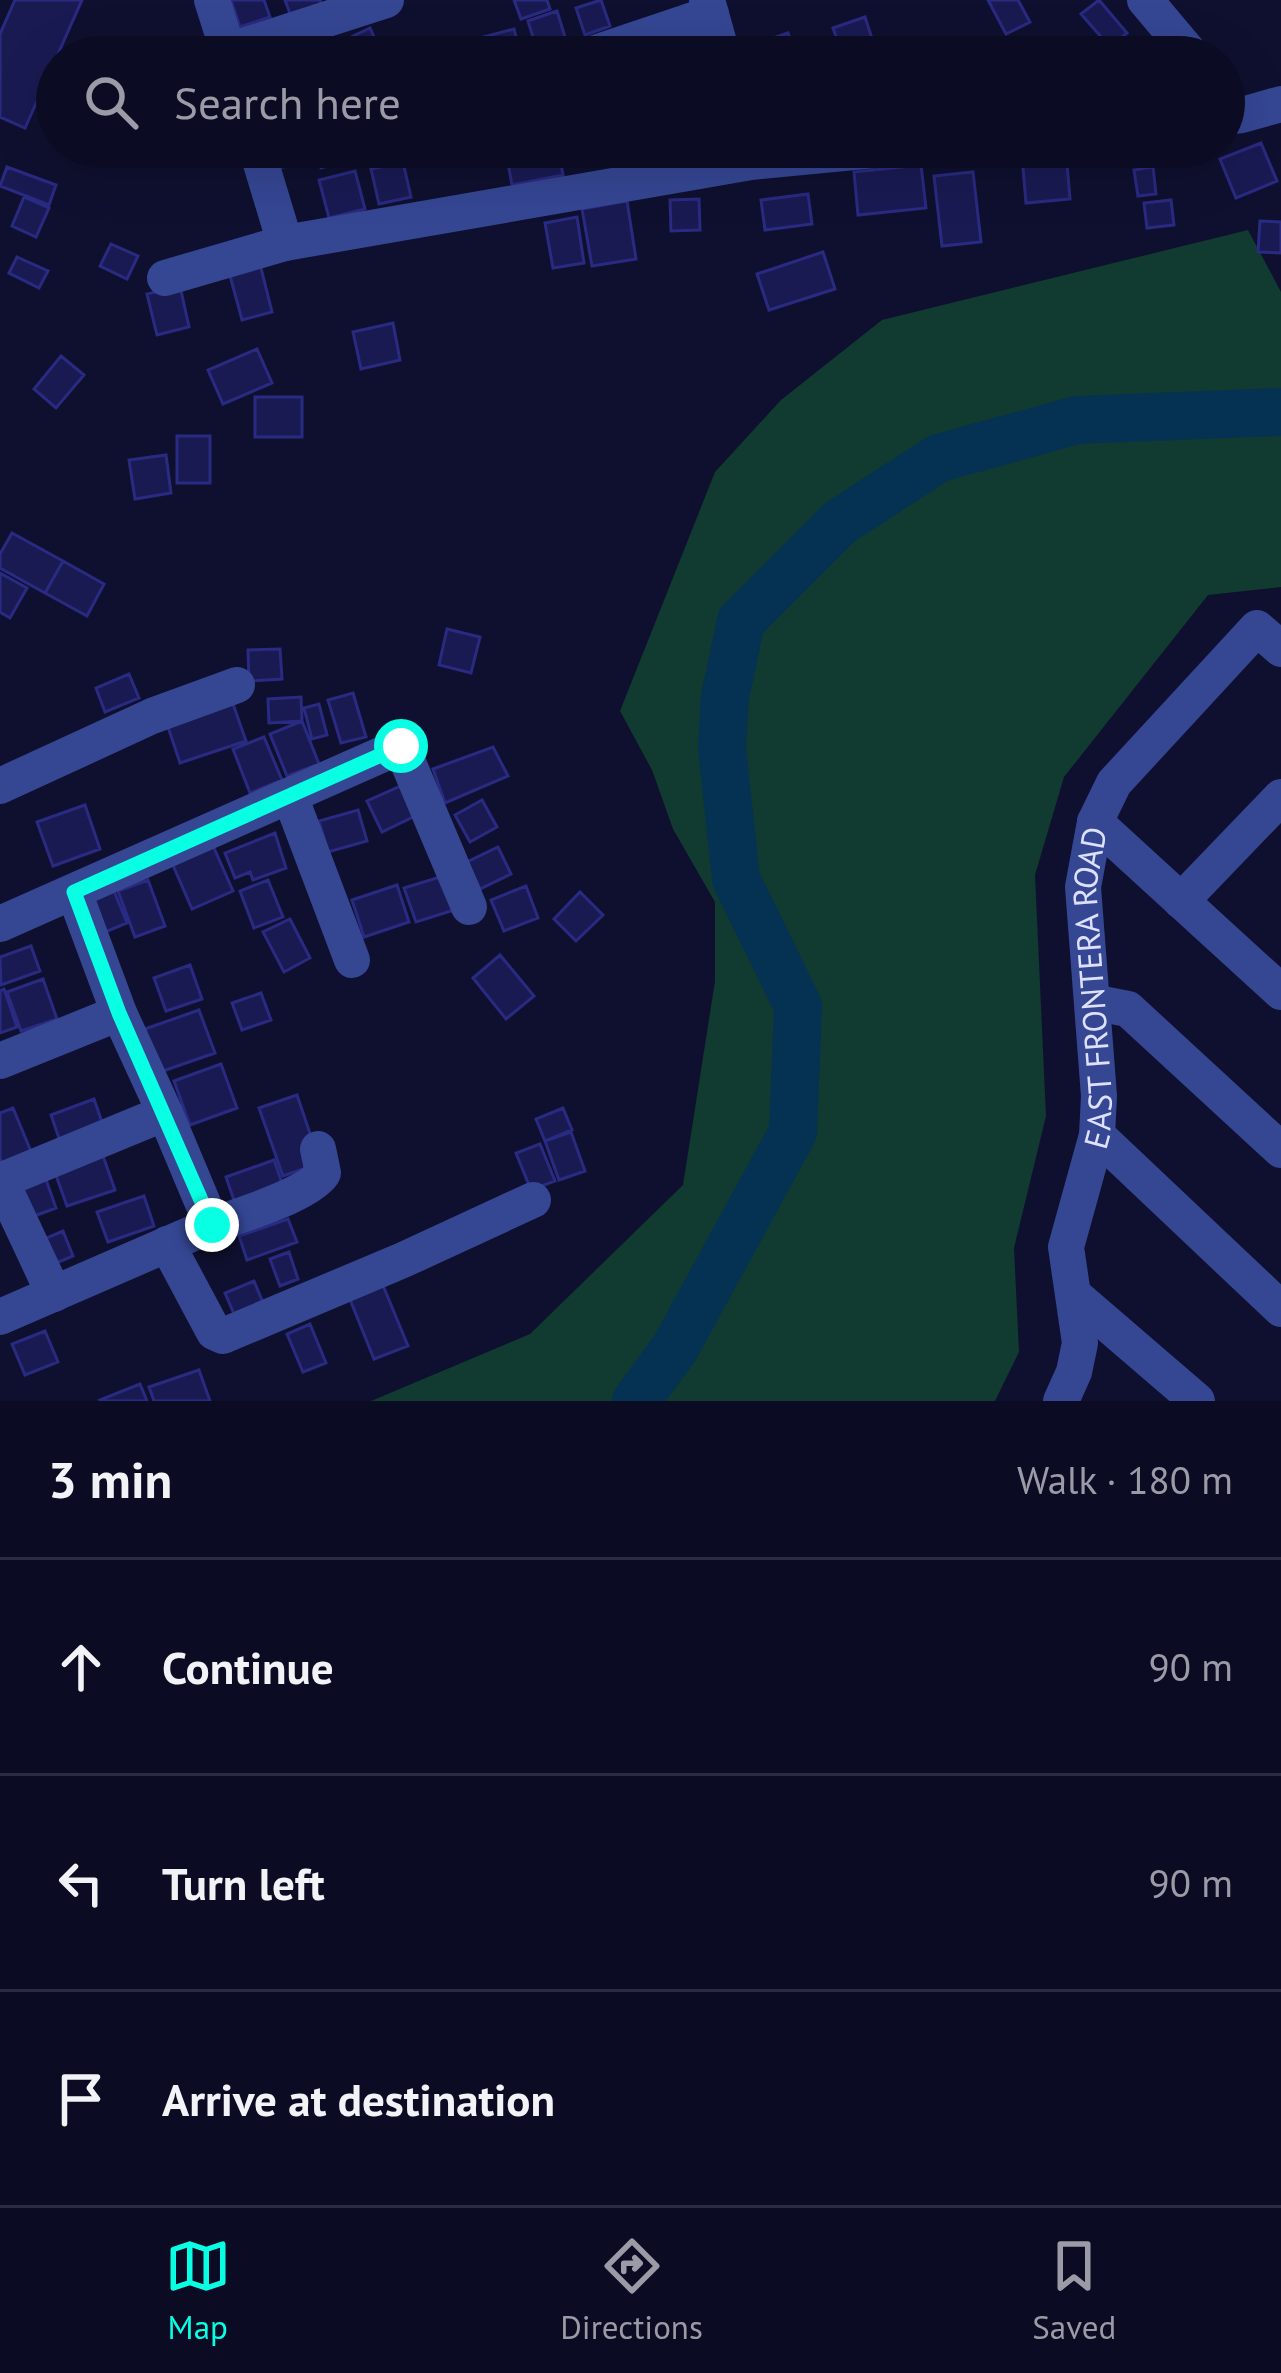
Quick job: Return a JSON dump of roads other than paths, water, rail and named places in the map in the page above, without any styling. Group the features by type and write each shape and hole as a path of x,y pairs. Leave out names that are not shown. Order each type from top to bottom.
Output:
{"street":[{"path":"212,0 223,36"},
{"path":"281,36 386,0"},
{"path":"1145,0 1175,36"},
{"path":"636,36 709,7 717,36"},
{"path":"1245,108 1281,104"},
{"path":"262,168 285,243"},
{"path":"165,278 285,243 677,168"},
{"name":"EAST FRONTERA ROAD","path":"1061,1401 1080,1343 1066,1247 1097,1135 1100,1096 1083,887 1095,822 1114,783 1269,638"},
{"path":"0,786 152,716 237,685"},
{"path":"0,923 401,746 469,907"},
{"path":"290,796 352,960"},
{"path":"1181,902 1281,797"},
{"path":"1095,822 1181,902 1278,982"},
{"path":"74,892 119,1013 212,1225"},
{"path":"1091,1001 1128,1009 1281,1150"},
{"path":"0,1061 119,1013"},
{"path":"54,1294 0,1180 165,1113"},
{"path":"1097,1135 1281,1309"},
{"path":"0,1316 301,1192 323,1173 318,1149"},
{"path":"167,1244 214,1332 223,1336 533,1200"},
{"path":"1075,1296 1197,1401"}],"waterway":[{"path":"636,1401 675,1348 793,1132 798,1006 736,879 722,748 725,697 741,621 840,522 939,458 1077,420 1281,412"}]}
